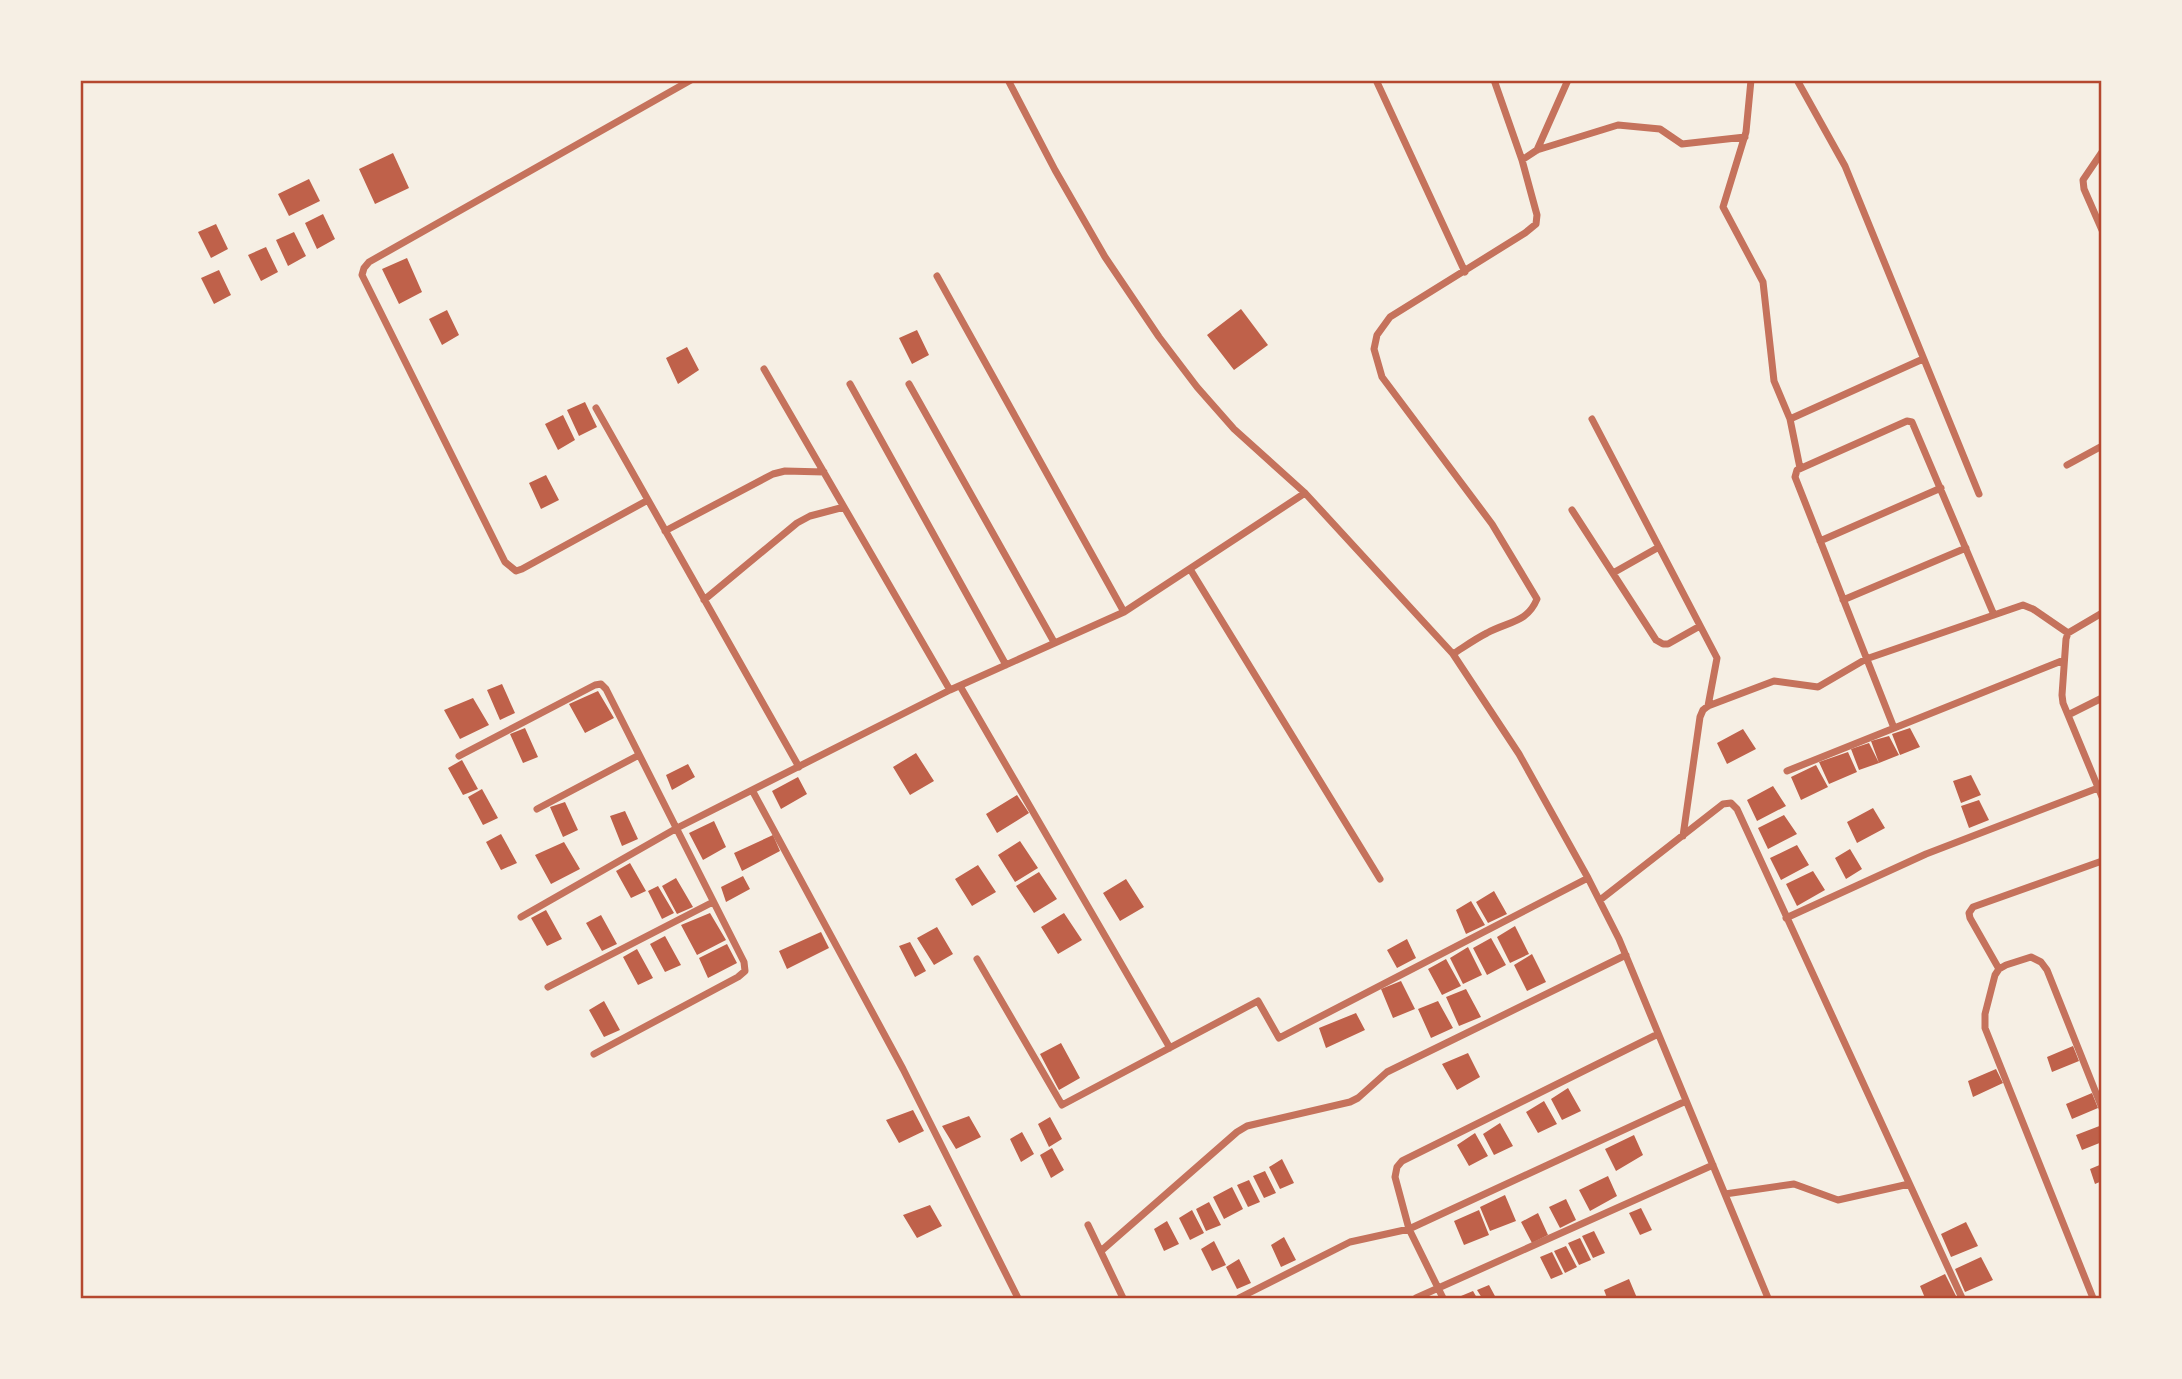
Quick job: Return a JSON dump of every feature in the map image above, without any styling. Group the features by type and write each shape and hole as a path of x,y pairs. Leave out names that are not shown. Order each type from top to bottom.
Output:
{"street":[{"path":"648,500 522,569 516,571 511,568 505,562 362,275 369,262 691,80"},
{"path":"1008,80 1105,257 1159,337 1197,387 1234,429 1305,493 1453,654 1519,754 1600,900 1626,955 1767,1298"},
{"path":"1376,80 1465,272"},
{"path":"1453,654 1486,633 1521,620 1532,610 1537,599 1492,524 1382,377 1374,349 1377,335 1390,317 1465,272 1536,224 1537,215 1522,160 1494,80"},
{"path":"1537,150 1567,80"},
{"path":"1751,80 1745,137 1723,207 1763,282 1774,381 1790,419 1800,468"},
{"path":"1797,80 1845,166 1979,494"},
{"path":"1522,160 1537,150 1618,125 1660,130 1682,144 1745,137"},
{"path":"2102,152 2083,180 2084,189 2102,230"},
{"path":"937,276 1124,612"},
{"path":"1790,419 1923,359"},
{"path":"764,369 950,690"},
{"path":"850,384 1006,664"},
{"path":"909,384 1054,642"},
{"path":"596,408 799,767"},
{"path":"1592,419 1717,658 1708,706"},
{"path":"1894,728 1795,473 1800,468 1908,421 1912,422 1994,615"},
{"path":"2067,465 2102,446"},
{"path":"665,531 773,474 785,471 824,472"},
{"path":"1820,541 1941,488"},
{"path":"521,917 677,828 752,790 950,690 1124,612 1305,493"},
{"path":"704,600 797,523 810,516 844,508"},
{"path":"1572,510 1656,639 1662,644 1668,643 1700,626"},
{"path":"1613,573 1659,547"},
{"path":"1843,600 1966,548"},
{"path":"1189,569 1380,878"},
{"path":"1683,836 1700,717 1708,706 1774,681 1818,687 1866,659 2023,606 2068,633"},
{"path":"2068,633 2102,613"},
{"path":"2068,633 2062,695 2102,797"},
{"path":"1787,771 2064,660"},
{"path":"459,756 601,684 606,689 744,962 745,971 738,977 594,1054"},
{"path":"960,686 1170,1048"},
{"path":"2068,715 2102,698"},
{"path":"537,809 639,755"},
{"path":"1786,918 1926,854 2098,788"},
{"path":"752,790 903,1069 1018,1298"},
{"path":"1600,900 1723,804 1731,803 1737,809 1962,1298"},
{"path":"2093,1298 1985,1028 1985,1014 1998,969 1969,913 1973,907 2102,861"},
{"path":"977,960 1062,1105 1258,1002 1279,1038 1588,878"},
{"path":"548,987 713,902"},
{"path":"1101,1251 1247,1126 1350,1102 1387,1072 1626,955"},
{"path":"1998,969 2031,957 2041,962 2047,970 2102,1108"},
{"path":"1443,1298 1409,1229 1395,1177 1397,1167 1402,1161 1658,1034"},
{"path":"1239,1298 1350,1241 1409,1229 1686,1101"},
{"path":"1416,1298 1713,1165"},
{"path":"1725,1194 1794,1184 1838,1199 1909,1184"},
{"path":"1088,1225 1123,1298"}],"building":[{"path":"393,153 409,188 375,204 359,169"},
{"path":"309,179 320,201 289,216 278,194"},
{"path":"323,214 335,239 317,249 305,223"},
{"path":"216,224 228,249 211,258 198,232"},
{"path":"294,232 306,256 288,266 276,240"},
{"path":"266,247 278,272 261,281 248,255"},
{"path":"407,258 422,292 399,304 382,269"},
{"path":"219,270 231,295 214,304 201,278"},
{"path":"1241,309 1268,345 1234,370 1207,335"},
{"path":"447,310 459,335 442,345 429,319"},
{"path":"917,330 929,355 912,364 899,338"},
{"path":"687,347 699,370 678,384 666,358"},
{"path":"585,402 597,427 579,436 567,410"},
{"path":"563,415 575,440 558,450 545,424"},
{"path":"546,475 559,500 541,509 529,483"},
{"path":"502,684 515,713 500,720 487,690"},
{"path":"598,691 614,718 585,733 569,704"},
{"path":"473,698 489,725 460,739 444,710"},
{"path":"525,728 538,757 523,763 510,734"},
{"path":"1910,728 1920,747 1900,755 1892,734"},
{"path":"1743,729 1756,749 1727,764 1717,743"},
{"path":"1889,736 1899,755 1879,763 1871,741"},
{"path":"1869,743 1879,763 1859,770 1851,749"},
{"path":"1848,752 1857,772 1829,784 1819,762"},
{"path":"916,753 934,781 910,795 893,767"},
{"path":"462,760 478,789 463,795 448,768"},
{"path":"688,764 695,777 672,790 666,775"},
{"path":"1816,765 1828,787 1801,800 1791,777"},
{"path":"1971,775 1981,795 1961,803 1953,781"},
{"path":"798,777 807,794 781,809 772,791"},
{"path":"1773,786 1786,806 1757,821 1747,800"},
{"path":"482,789 498,818 483,825 468,797"},
{"path":"1017,795 1029,813 997,833 986,814"},
{"path":"1979,800 1989,820 1969,828 1961,806"},
{"path":"565,802 578,830 563,837 550,807"},
{"path":"1873,808 1885,828 1857,843 1847,822"},
{"path":"625,811 638,839 622,846 610,816"},
{"path":"1784,815 1797,834 1768,849 1758,828"},
{"path":"714,821 726,847 703,860 689,833"},
{"path":"501,834 517,863 501,870 486,842"},
{"path":"773,835 780,851 742,871 734,853"},
{"path":"1020,841 1038,868 1015,882 998,855"},
{"path":"564,842 580,869 551,884 535,855"},
{"path":"1797,845 1809,865 1781,880 1770,858"},
{"path":"1850,849 1862,869 1846,879 1835,858"},
{"path":"630,863 646,891 631,898 616,871"},
{"path":"978,865 996,892 972,906 955,879"},
{"path":"1813,871 1825,890 1797,906 1786,884"},
{"path":"1039,872 1057,899 1034,913 1016,886"},
{"path":"743,876 750,889 726,902 721,887"},
{"path":"676,878 693,907 677,914 662,886"},
{"path":"1126,879 1144,907 1120,921 1103,893"},
{"path":"658,886 674,913 662,919 648,891"},
{"path":"1494,891 1507,914 1488,923 1476,902"},
{"path":"1471,901 1485,925 1466,934 1456,910"},
{"path":"546,910 562,939 547,946 531,918"},
{"path":"710,913 726,940 697,955 681,925"},
{"path":"1064,913 1082,940 1058,954 1041,927"},
{"path":"601,915 617,944 602,951 586,923"},
{"path":"1515,926 1529,954 1510,963 1497,937"},
{"path":"937,927 953,954 934,965 917,938"},
{"path":"821,932 829,948 787,969 779,951"},
{"path":"665,936 681,965 665,972 650,944"},
{"path":"1491,938 1506,965 1487,975 1473,948"},
{"path":"1407,939 1416,958 1397,968 1387,950"},
{"path":"910,942 926,971 915,977 899,946"},
{"path":"727,944 737,963 708,978 699,958"},
{"path":"1468,947 1482,975 1463,984 1450,958"},
{"path":"637,949 653,978 638,985 623,957"},
{"path":"1532,954 1546,982 1527,991 1514,965"},
{"path":"1446,959 1461,986 1442,995 1428,969"},
{"path":"1401,981 1415,1009 1393,1018 1381,989"},
{"path":"1466,989 1481,1017 1459,1026 1446,997"},
{"path":"604,1001 620,1030 604,1037 589,1010"},
{"path":"1438,1001 1453,1028 1431,1038 1418,1009"},
{"path":"1356,1013 1365,1030 1326,1048 1319,1028"},
{"path":"1061,1043 1080,1078 1059,1090 1040,1054"},
{"path":"2073,1046 2079,1061 2052,1072 2047,1057"},
{"path":"1468,1053 1480,1077 1457,1090 1442,1064"},
{"path":"1996,1069 2003,1083 1973,1097 1968,1081"},
{"path":"1568,1088 1581,1111 1562,1120 1551,1099"},
{"path":"2092,1093 2098,1108 2072,1119 2066,1104"},
{"path":"1544,1101 1557,1124 1538,1133 1526,1112"},
{"path":"913,1110 924,1131 899,1143 886,1120"},
{"path":"969,1116 981,1137 956,1149 942,1126"},
{"path":"1050,1117 1062,1139 1049,1147 1038,1124"},
{"path":"1500,1123 1513,1146 1494,1155 1483,1134"},
{"path":"2102,1125 2102,1142 2082,1150 2076,1135"},
{"path":"1022,1132 1034,1154 1021,1162 1010,1139"},
{"path":"1475,1133 1488,1156 1469,1166 1457,1145"},
{"path":"1634,1135 1643,1155 1616,1171 1605,1149"},
{"path":"1052,1148 1064,1170 1051,1178 1040,1155"},
{"path":"1282,1159 1294,1183 1280,1189 1269,1167"},
{"path":"2102,1164 2102,1181 2095,1184 2090,1169"},
{"path":"1265,1171 1276,1193 1264,1198 1253,1176"},
{"path":"1608,1176 1617,1196 1590,1211 1579,1190"},
{"path":"1249,1180 1260,1202 1248,1207 1237,1185"},
{"path":"1232,1187 1243,1209 1224,1219 1213,1197"},
{"path":"1505,1195 1516,1221 1490,1231 1480,1207"},
{"path":"1566,1199 1576,1220 1560,1228 1549,1207"},
{"path":"1209,1202 1221,1225 1206,1231 1196,1209"},
{"path":"930,1205 942,1226 917,1238 903,1215"},
{"path":"1641,1208 1652,1230 1640,1235 1629,1213"},
{"path":"1192,1210 1204,1233 1190,1240 1179,1218"},
{"path":"1479,1210 1489,1235 1464,1245 1454,1221"},
{"path":"1538,1213 1548,1235 1532,1243 1521,1222"},
{"path":"1167,1221 1179,1244 1164,1251 1154,1229"},
{"path":"1966,1222 1978,1246 1951,1257 1941,1234"},
{"path":"1594,1231 1605,1253 1593,1258 1582,1236"},
{"path":"1284,1237 1296,1260 1281,1267 1271,1245"},
{"path":"1580,1238 1591,1260 1579,1265 1568,1243"},
{"path":"1214,1241 1226,1265 1212,1271 1201,1249"},
{"path":"1566,1246 1577,1267 1565,1273 1554,1251"},
{"path":"1552,1252 1563,1274 1551,1279 1540,1257"},
{"path":"1981,1257 1993,1280 1965,1292 1955,1269"},
{"path":"1239,1259 1251,1283 1237,1289 1226,1267"},
{"path":"1945,1274 1957,1298 1925,1298 1920,1286"},
{"path":"1629,1279 1637,1298 1607,1298 1604,1290"},
{"path":"1489,1285 1496,1298 1482,1298 1477,1290"},
{"path":"1473,1291 1477,1298 1462,1298 1461,1296"}]}
